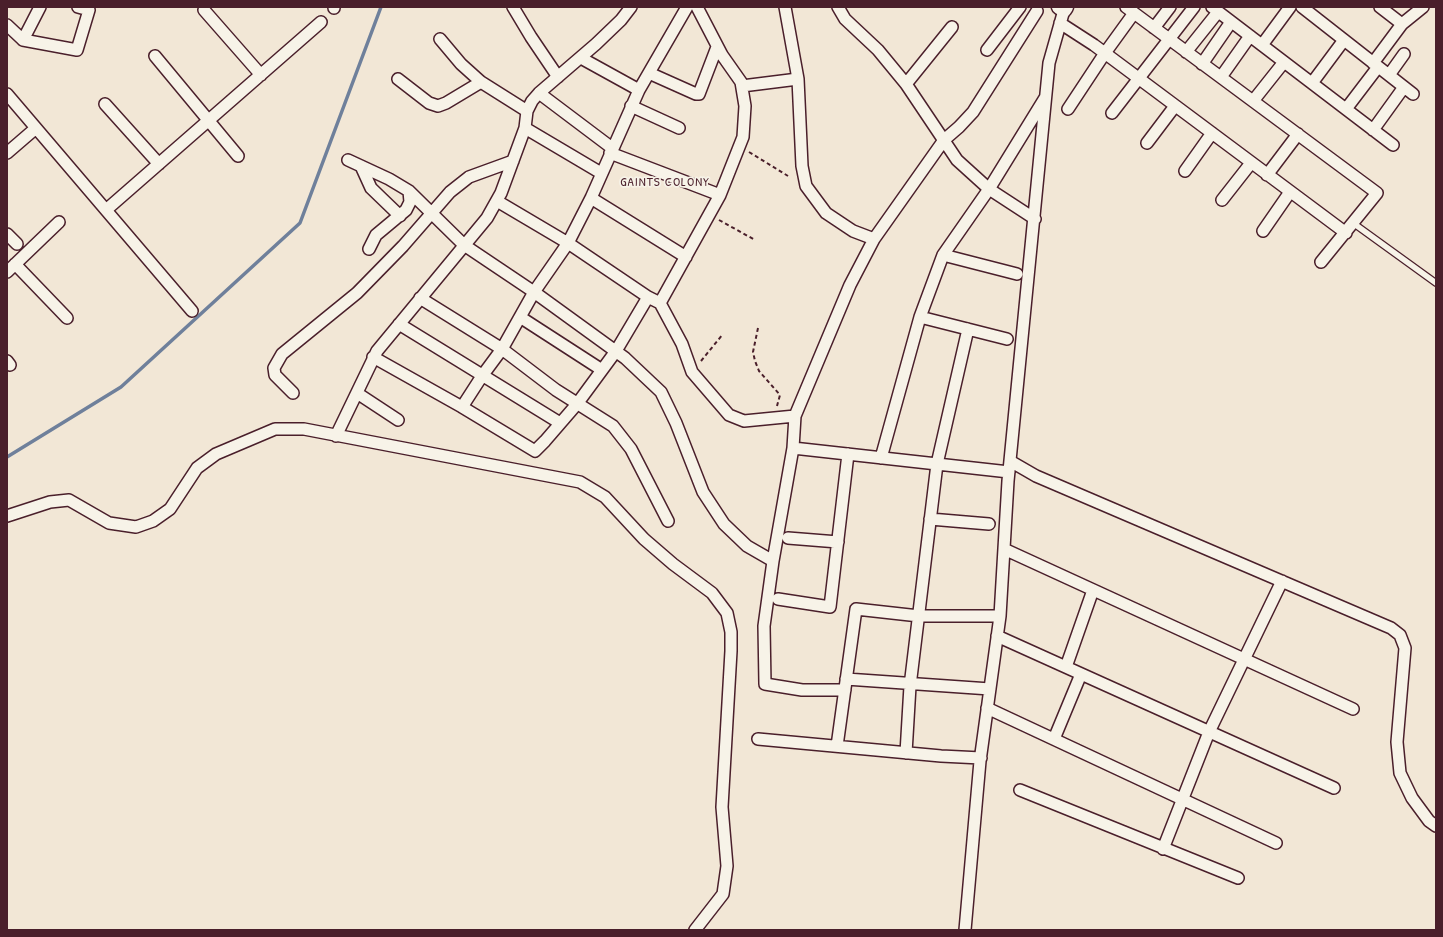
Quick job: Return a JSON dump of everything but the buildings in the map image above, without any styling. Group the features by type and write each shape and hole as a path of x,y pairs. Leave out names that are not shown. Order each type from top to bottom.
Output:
{"street":[{"path":"23,40 40,7"},
{"path":"7,24 23,40 77,50 89,10 78,7"},
{"path":"514,7 531,37 558,77"},
{"path":"336,436 373,357 487,218 502,193 525,128 527,111 539,92 581,58 621,20 631,7"},
{"path":"462,407 502,349 534,292 568,243 591,198 611,150 648,72 687,7"},
{"path":"660,303 720,195 743,137 745,106 741,82 717,47 697,7"},
{"path":"785,7 798,79 802,166 806,186 826,213 853,231 874,239"},
{"path":"987,50 1020,7"},
{"path":"1154,28 1170,7"},
{"path":"1112,113 1194,7"},
{"path":"1262,45 1290,7"},
{"path":"1302,7 1413,94"},
{"path":"1380,7 1402,24"},
{"path":"1346,109 1402,24 1423,7"},
{"path":"840,8 845,19 878,50 906,84 957,160 988,189 1035,219"},
{"path":"1068,109 1105,53 1128,9 1378,193 1322,262"},
{"path":"1186,52 1215,9 1393,145"},
{"path":"204,10 260,75"},
{"path":"990,689 911,682 845,684 802,690 765,684 764,626 773,561 793,448 795,416 850,284 874,239 944,140 973,112 1037,11"},
{"path":"965,930 981,758 1000,616 1009,466 1035,219 1049,63 1062,12 1105,53 1346,233"},
{"path":"106,210 322,22"},
{"path":"1202,64 1231,22"},
{"path":"906,84 952,27"},
{"path":"1220,77 1250,36"},
{"path":"440,39 461,64 481,82 527,111"},
{"path":"1312,83 1344,40"},
{"path":"648,72 699,94 717,47"},
{"path":"1389,75 1404,54"},
{"path":"155,56 238,156"},
{"path":"581,58 639,90"},
{"path":"1253,101 1284,62"},
{"path":"398,79 429,103 438,106 446,103 481,82"},
{"path":"742,86 798,79"},
{"path":"1373,130 1404,87"},
{"path":"539,92 611,150 720,195"},
{"path":"7,94 192,310"},
{"path":"881,458 920,317 944,255 988,189 1046,96"},
{"path":"105,104 159,164"},
{"path":"631,106 679,128"},
{"path":"1147,143 1175,106"},
{"path":"7,153 36,128"},
{"path":"525,128 601,173"},
{"path":"1185,171 1212,133"},
{"path":"1267,175 1298,134"},
{"path":"348,160 389,179 409,191 464,245 534,292 616,351 661,392 676,424 703,492 724,524 747,546 773,561"},
{"path":"292,393 275,375 274,368 282,354 357,293 403,246 450,192 469,177 513,161"},
{"path":"1222,200 1251,163"},
{"path":"361,166 371,188 400,216"},
{"path":"369,249 376,235 406,210 410,202 409,191"},
{"path":"1263,231 1290,192"},
{"path":"591,198 686,257"},
{"path":"497,201 568,243 648,297 660,303 682,344 692,372 729,415 744,420 795,416"},
{"path":"7,272 59,222"},
{"path":"7,234 17,244"},
{"path":"944,255 1017,274"},
{"path":"15,264 67,318"},
{"path":"373,357 462,407 535,451 577,404 616,351 648,297"},
{"path":"420,298 502,349 556,390 613,426 631,449 668,521"},
{"path":"520,317 602,370"},
{"path":"920,317 1007,339"},
{"path":"399,324 560,423"},
{"path":"906,753 911,682 937,464 968,329"},
{"path":"356,393 398,420"},
{"path":"7,516 50,502 68,500 109,524 136,526 153,521 170,509 197,468 216,454 275,429 304,429 580,482 605,497 644,539 673,564 712,594 727,613 731,632 732,651 722,808 727,866 723,894 695,930"},
{"path":"793,448 937,464 1009,466 1036,476 1391,628 1400,635 1405,648 1397,742 1400,773 1412,798 1429,820 1436,826"},
{"path":"778,599 830,607 848,454"},
{"path":"930,519 989,524"},
{"path":"788,538 838,542"},
{"path":"1004,549 1353,709"},
{"path":"1163,849 1209,732 1282,581"},
{"path":"1066,667 1093,590"},
{"path":"837,746 856,609 919,616 1000,616"},
{"path":"997,636 1334,788"},
{"path":"1054,739 1081,674"},
{"path":"987,708 1276,843"},
{"path":"758,739 906,753 981,758"},
{"path":"1020,790 1238,878"}],"lane":[{"path":"1353,224 1436,283"}],"path":[{"path":"739,146 788,176"},
{"path":"709,214 755,240"},
{"path":"758,328 753,352 755,361 759,371 780,395 774,417"},
{"path":"692,372 723,334"}],"waterway":[{"path":"7,457 121,387 300,223 381,7"}],"district":[{"name":"GAINTS COLONY","path":"665,183"}]}
